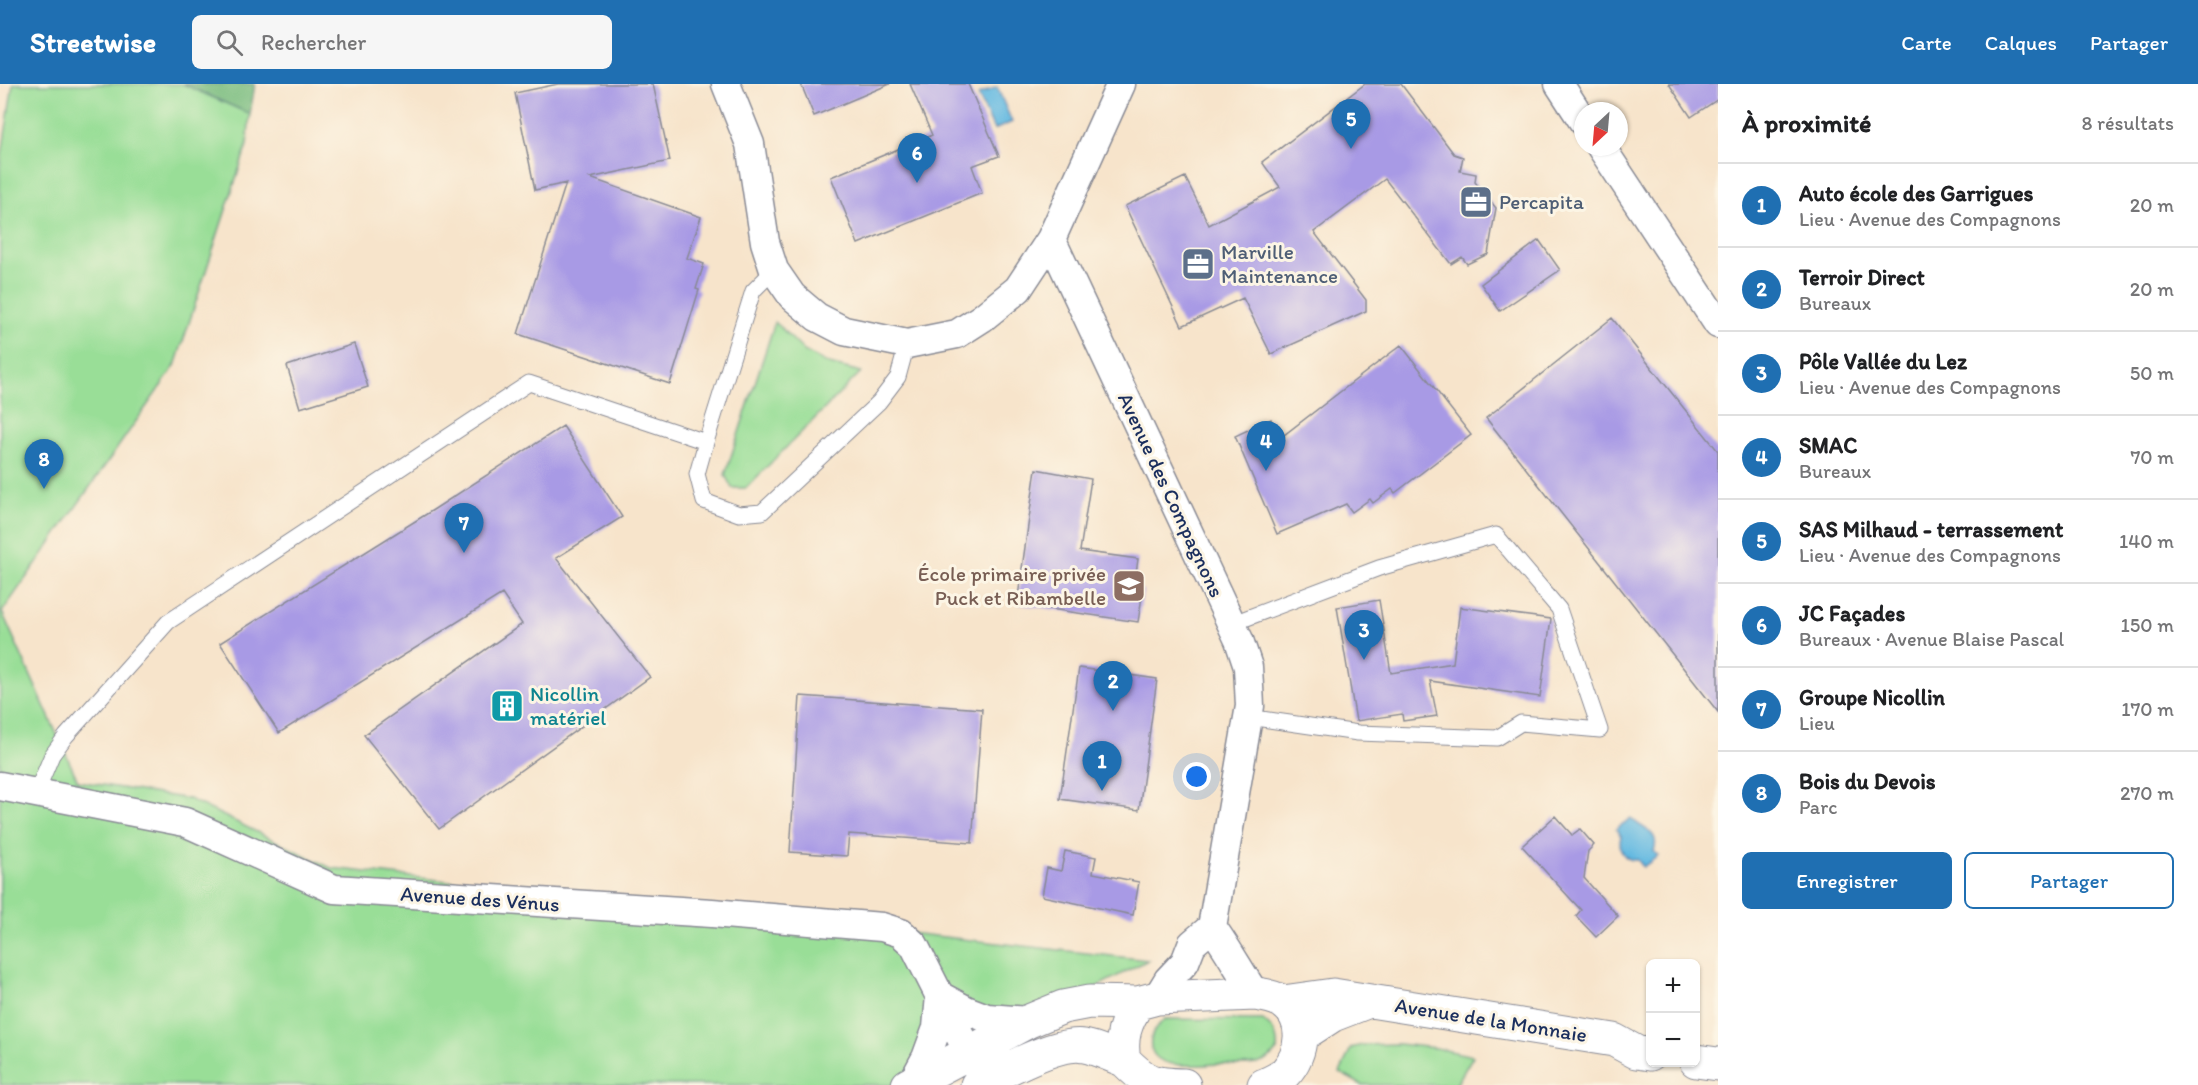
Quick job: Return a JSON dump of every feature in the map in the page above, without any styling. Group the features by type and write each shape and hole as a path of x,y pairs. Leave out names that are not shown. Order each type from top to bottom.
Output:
{"street":[{"path":"726,84 750,144 765,242 774,270 792,296 817,317 844,331 907,344 957,334 982,318 1018,289 1051,239 1121,84"},
{"path":"1559,84 1574,107"},
{"path":"1606,156 1718,324"},
{"name":"Avenue des Compagnons","path":"1051,239 1231,624 1248,667 1250,706 1212,927"},
{"name":"Avenue des Vénus","path":"0,786 185,822 334,890 712,913 882,927 901,933 914,945 977,1074"},
{"path":"1124,1060 1122,1037 1128,1018 1185,962 1192,944 1212,927 1226,945 1239,970 1269,998 1296,1016 1302,1035 1299,1051 1279,1082"},
{"name":"Avenue de la Monnaie","path":"977,1074 1029,1020 1064,1007 1089,1002 1269,998 1325,994 1614,1040 1636,1052 1646,1053"},
{"path":"911,1084 926,1058 937,1028 940,996 987,1018 1029,1020"},
{"name":"Avenue de la Monnaie","path":"1302,1035 1333,1015 1369,1001"},
{"name":"Avenue de la Monnaie","path":"1614,1040 1630,1029 1646,1031"},
{"path":"1700,1039 1718,1042"},
{"path":"911,1084 977,1074 1082,1045 1124,1060 1137,1073 1156,1085 1184,1085"},
{"path":"1700,1062 1718,1064"}],"lane":[{"path":"774,270 753,291 706,442 697,474 704,501 739,514 762,512 879,402 898,377 907,344"},
{"path":"36,793 52,755 66,736 168,622 528,383 706,442"},
{"path":"1231,624 1378,567 1496,535 1559,609 1600,730 1521,723 1497,738 1358,732 1248,717"}],"green space":[{"path":"13,84 183,84 250,114 247,145 175,366 2,612 78,781 189,799 331,868 1148,960 909,1085 0,1085 0,167"},
{"path":"183,84 255,84 250,114"},
{"path":"775,322 804,351 829,364 861,372 746,488 732,488 725,475"},
{"path":"1165,1019 1263,1020 1274,1033 1277,1050 1267,1060 1249,1065 1169,1063 1154,1055 1151,1047 1154,1032"},
{"path":"1398,1044 1436,1048 1473,1056 1456,1085 1362,1085 1340,1073 1351,1048 1362,1045"}],"water":[{"path":"997,87 1012,122 994,130 978,95"},
{"path":"1631,818 1655,839 1654,851 1658,856 1643,867 1638,860 1625,856 1621,850 1621,836 1616,829"}],"building":[{"path":"558,84 653,84 670,161 590,178 701,217 687,258 704,264 696,289 699,290 670,384 518,334 566,183 535,190 515,93"},
{"path":"801,84 890,84 814,116"},
{"path":"910,84 968,84 999,156 972,166 982,193 858,244 831,177 932,135"},
{"path":"1365,84 1401,84 1454,154 1463,157 1460,171 1476,174 1475,182 1496,208 1488,254 1467,264 1462,257 1451,264 1385,179 1314,232 1366,300 1366,311 1271,354 1243,298 1182,326 1125,206 1185,177 1209,225 1280,187 1262,162"},
{"path":"1669,84 1718,84 1718,99 1691,117"},
{"path":"1539,240 1560,270 1500,311 1481,284"},
{"path":"1612,318 1718,451 1718,712 1486,418"},
{"path":"354,344 368,387 300,408 287,366"},
{"path":"1401,345 1471,435 1395,493 1392,489 1373,503 1370,499 1352,512 1346,504 1277,534 1235,436 1271,419 1280,438"},
{"path":"563,426 622,517 556,558 650,677 439,829 364,735 522,624 502,594 279,733 220,643"},
{"path":"1036,469 1091,479 1080,551 1138,559 1134,588 1143,590 1138,622 1017,604"},
{"path":"1379,600 1391,673 1453,663 1460,607 1551,619 1540,697 1430,681 1437,716 1403,721 1402,714 1356,721 1337,607"},
{"path":"1079,668 1157,679 1139,810 1060,799"},
{"path":"800,696 982,709 972,843 849,834 847,856 790,852"},
{"path":"1555,816 1572,835 1580,829 1594,845 1588,851 1584,878 1618,916 1596,937 1576,916 1581,910 1522,846"},
{"path":"1065,851 1096,857 1093,873 1139,882 1133,915 1042,896 1047,868 1061,871"}],"place":[{"name":"SAS Milhaud - terrassement","path":"1351,149"},
{"name":"JC Façades","path":"917,183"},
{"name":"Percapita","path":"1476,202"},
{"name":"Marville Maintenance","path":"1198,264"},
{"name":"SMAC","path":"1266,471"},
{"name":"Bois du Devois","path":"44,489"},
{"name":"Groupe Nicollin","path":"464,553"},
{"name":"École primaire privée Puck et Ribambelle","path":"1129,586"},
{"name":"Pôle Vallée du Lez","path":"1364,660"},
{"name":"Nicollin matériel","path":"507,706"},
{"name":"Terroir Direct","path":"1113,711"},
{"name":"Auto école des Garrigues","path":"1102,791"}]}
